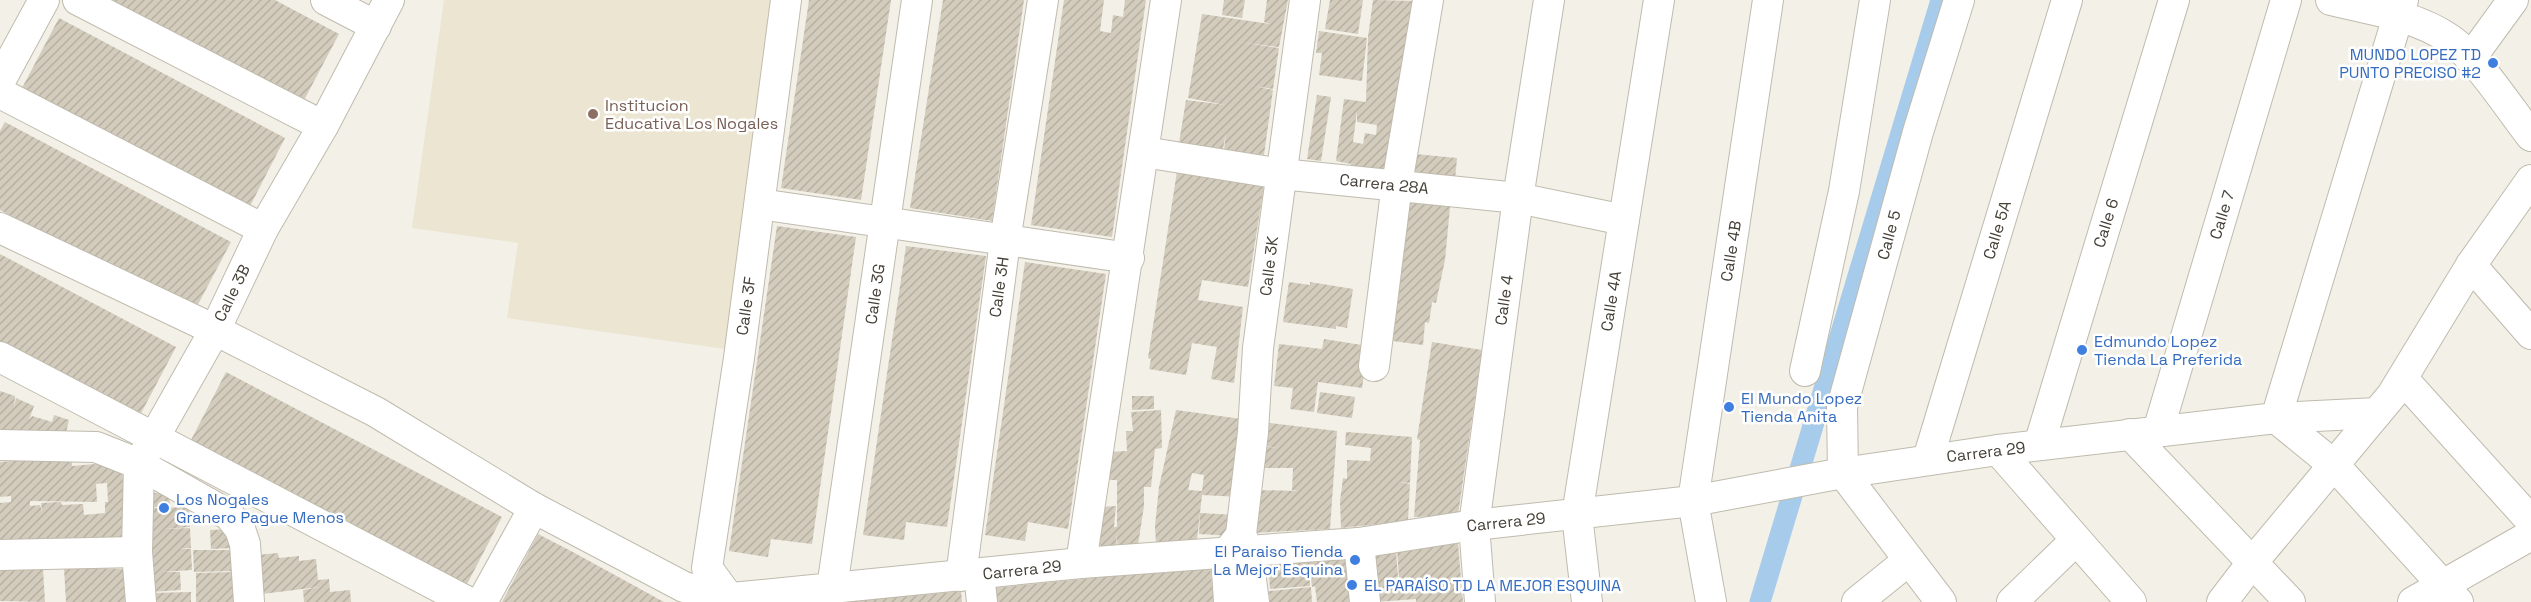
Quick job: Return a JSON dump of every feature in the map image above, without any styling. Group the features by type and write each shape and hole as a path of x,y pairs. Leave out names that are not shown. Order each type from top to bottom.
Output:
{"street":[{"path":"0,81 44,0"},
{"path":"78,0 323,126"},
{"path":"326,0 383,13"},
{"name":"Calle 3F","path":"732,600 707,568 760,204 786,0"},
{"name":"Calle 3G","path":"832,588 917,0"},
{"name":"Calle 3H","path":"974,584 1005,241 1043,0"},
{"path":"1081,563 1129,258 1166,0"},
{"name":"Calle 3K","path":"1229,602 1253,432 1258,348 1305,0"},
{"path":"1374,366 1397,184 1428,0"},
{"name":"Calle 4","path":"1479,602 1474,525 1518,198 1549,0"},
{"name":"Calle 4A","path":"1587,602 1577,514 1659,0"},
{"name":"Calle 4B","path":"1693,501 1768,0"},
{"path":"1805,371 1844,191 1875,0"},
{"name":"Calle 5","path":"1816,478 1842,407 1918,132 1959,0"},
{"name":"Calle 5A","path":"1928,459 2067,0"},
{"name":"Calle 6","path":"2039,445 2174,0"},
{"name":"Calle 7","path":"2144,433 2286,0"},
{"path":"2331,0 2401,8 2419,23 2449,39 2470,59 2531,136"},
{"path":"2470,59 2513,0"},
{"path":"2401,8 2276,418 2335,466 2451,593"},
{"name":"Calle 3B","path":"139,464 215,330 263,229 323,126 383,13"},
{"path":"0,93 263,229"},
{"name":"Carrera 28A","path":"1144,152 1281,174 1518,198 1624,220"},
{"path":"2222,602 2251,564 2335,466 2403,379 2471,265 2531,180"},
{"path":"760,204 1129,258"},
{"name":"Carrera 29","path":"0,228 215,330 376,412 534,508 684,588 732,600 832,588 974,584 1081,563 1238,546 1359,543 1474,525 1693,501 1928,459 1998,450 2276,418 2377,413"},
{"path":"2471,265 2531,334"},
{"path":"0,357 468,602"},
{"path":"2403,379 2531,521"},
{"path":"2144,433 2251,564 2290,602"},
{"path":"0,445 96,447 139,464 229,515 240,529 245,544 249,602"},
{"path":"1998,450 2075,541 2131,602"},
{"path":"139,464 137,552 141,602"},
{"path":"1816,478 1909,560 1941,602"},
{"path":"1693,501 1712,602"},
{"path":"482,602 534,508"},
{"path":"2413,602 2451,593 2531,535"},
{"path":"2012,602 2075,541"},
{"path":"1359,543 1365,602"},
{"name":"Calle 3K","path":"1238,546 1254,602"},
{"path":"0,555 137,552"},
{"path":"1857,602 1909,560"}],"shaded area":[{"name":"Institucion Educativa Los Nogales","path":"444,0 773,0 725,349 507,318 518,243 412,228"}],"building":[{"path":"105,0 275,0 339,34 302,104"},
{"path":"809,0 891,0 861,200 781,188"},
{"path":"943,0 1024,0 992,221 910,208"},
{"path":"1064,0 1104,0 1100,31 1111,33 1113,15 1123,17 1125,0 1146,0 1112,237 1031,225"},
{"path":"1224,0 1245,0 1242,18 1222,15"},
{"path":"1267,0 1288,0 1279,47 1239,42 1279,48 1273,89 1254,86 1273,90 1264,155 1224,150 1226,132 1223,149 1179,143 1186,100 1226,105 1188,98 1202,14 1270,24 1264,22"},
{"path":"1330,0 1363,0 1358,34 1325,29"},
{"path":"1373,0 1416,1 1393,170 1350,166 1351,164 1336,161 1344,99 1366,102 1368,37","holes":["1357,111 1357,122 1377,125 1376,135 1365,133 1363,144 1353,142"]},
{"path":"59,18 285,138 249,208 22,88"},
{"path":"1319,31 1367,38 1362,81 1319,75 1322,53 1316,53"},
{"path":"1317,95 1331,97 1321,161 1307,159"},
{"path":"5,122 231,242 194,312 0,210 0,131"},
{"path":"1415,154 1457,158 1455,180 1412,176"},
{"path":"1178,165 1265,179 1248,287 1202,280 1198,300 1243,307 1234,383 1211,379 1217,347 1192,343 1186,375 1149,369 1151,359 1148,358"},
{"path":"1404,193 1451,197 1445,260 1436,303 1432,302 1429,323 1425,322 1423,345 1385,340"},
{"path":"777,226 856,237 812,544 771,539 768,557 729,551"},
{"path":"906,246 986,256 947,527 906,522 904,540 863,535"},
{"path":"0,254 176,347 139,417 0,344"},
{"path":"1025,262 1106,274 1068,529 1028,522 1025,541 985,535"},
{"path":"1289,282 1310,285 1310,282 1353,289 1347,328 1336,326 1336,329 1283,322"},
{"path":"1324,339 1368,346 1362,388 1318,382 1314,412 1290,409 1293,388 1274,386 1279,344 1322,349"},
{"path":"1432,342 1482,350 1458,515 1414,517 1420,440 1417,439"},
{"path":"226,372 502,517 465,588 190,442"},
{"path":"0,391 15,396 14,408 16,398 34,406 29,420 32,416 52,422 54,415 69,420 65,437 0,435"},
{"path":"1320,392 1355,397 1352,418 1317,413"},
{"path":"1132,396 1154,396 1154,409 1132,410"},
{"path":"1161,410 1162,448 1155,449 1151,487 1144,487 1144,506 1138,545 1118,547 1116,533 1117,547 1100,548 1099,527 1102,507 1116,506 1114,527 1117,527 1117,480 1110,480 1110,452 1127,451 1126,431 1133,431 1131,412"},
{"path":"1176,410 1249,420 1240,497 1202,495 1197,540 1156,544 1155,526 1159,487","holes":["1192,473 1204,475 1202,491 1188,490"]},
{"path":"1262,422 1337,431 1330,529 1252,533 1254,490 1299,491 1292,490 1293,468 1255,468 1259,446 1278,448 1258,445"},
{"path":"1346,432 1412,437 1410,483 1398,482 1410,484 1408,521 1341,528 1340,501 1343,478 1347,479 1347,460 1370,461 1371,448 1345,445"},
{"path":"40,459 40,461 72,461 72,466 107,463 122,469 129,543 0,546 0,503 11,502 11,496 0,497 0,462","holes":["107,483 108,502 105,502 105,513 84,515 83,504 41,503 42,512 40,505 30,506 30,501 97,502 96,484"]},
{"path":"151,493 169,493 170,507 151,507"},
{"path":"189,507 190,527 163,529 190,528 191,548 178,549 191,549 192,570 162,572 180,572 181,590 151,592 151,508"},
{"path":"1200,513 1236,515 1234,536 1199,534"},
{"path":"234,529 234,548 211,549 210,530"},
{"path":"538,534 571,551 664,602 502,602"},
{"path":"1458,543 1463,602 1416,602 1416,599 1375,602 1373,553 1396,551 1398,577 1386,579 1399,578 1397,549"},
{"path":"193,550 234,550 234,571 194,572"},
{"path":"278,553 279,558 299,556 299,561 316,559 318,580 329,579 330,592 350,590 351,602 304,602 303,590 319,587 262,594 257,555"},
{"path":"1348,554 1355,602 1317,602 1315,586 1312,587 1310,568 1310,586 1270,589 1268,561"},
{"path":"1210,565 1214,602 994,602 992,588 1112,576 1112,573"},
{"path":"22,567 22,570 43,569 45,602 0,601 0,569"},
{"path":"64,569 129,569 132,602 66,602"},
{"path":"237,572 238,602 196,602 196,573"},
{"path":"1311,587 1312,602 1270,602 1269,591"},
{"path":"961,591 962,602 837,602 920,592 920,595"},
{"path":"191,592 191,602 151,602 151,593"}],"waterway":[{"path":"1760,602 1941,0"}],"place":[{"name":"MUNDO LOPEZ TD PUNTO PRECISO #2","path":"2493,63"},
{"name":"Institucion Educativa Los Nogales","path":"593,114"},
{"name":"Edmundo Lopez Tienda La Preferida","path":"2082,350"},
{"name":"El Mundo Lopez Tienda Anita","path":"1729,407"},
{"name":"Los Nogales Granero Pague Menos","path":"164,508"},
{"name":"El Paraiso Tienda La Mejor Esquina","path":"1355,560"},
{"name":"EL PARAÍSO TD LA MEJOR ESQUINA","path":"1352,585"}]}
